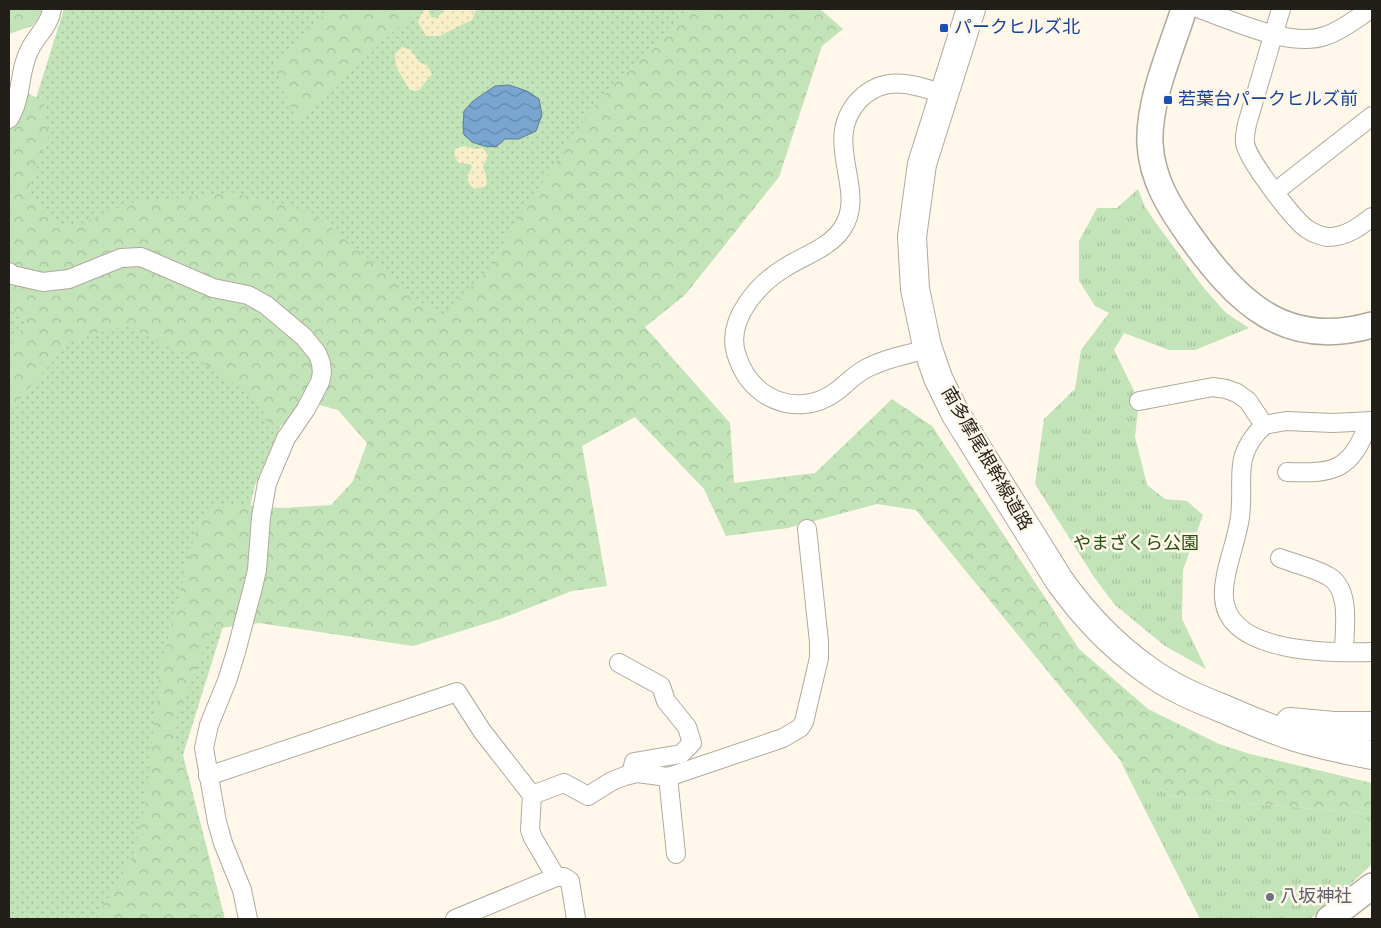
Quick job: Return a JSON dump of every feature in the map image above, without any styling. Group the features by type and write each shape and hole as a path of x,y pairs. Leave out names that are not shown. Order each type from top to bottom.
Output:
{"main road":[{"name":"南多摩尾根幹線道路","path":"971,9 922,164 912,237 915,289 928,349 938,378 955,412 1058,580 1076,604 1112,642 1147,671 1187,694 1295,737 1372,755"},
{"name":"南多摩尾根幹線道路","path":"1223,709 1296,723 1372,726"}],"street":[{"path":"9,119 16,108 22,73 29,50 51,19 52,9"},
{"path":"1184,9 1158,89 1152,119 1150,143 1153,169 1162,193 1200,249 1224,280 1257,310 1273,319 1309,330 1340,331 1372,325"},
{"path":"1200,9 1273,35 1305,40 1328,36 1371,9"},
{"path":"1281,9 1247,124 1245,143 1250,159 1295,218 1315,234 1328,236 1344,235 1372,217"},
{"path":"928,349 880,362 866,368 821,400 802,405 783,402 766,395 751,383 740,367 735,347 736,326 743,307 772,275 834,240 843,228 850,200 842,141 844,126 852,108 862,97 874,89 890,83 907,83 944,94"},
{"path":"1275,192 1372,116"},
{"path":"9,272 12,275 43,282 69,279 121,258 141,256 213,288 248,295 266,305 304,337 317,353 321,363 322,373 320,382 306,409 286,438 267,483 261,517 257,570 253,587 234,659 206,736 204,748 217,822 223,843 242,890 248,919"},
{"path":"1139,401 1213,387 1226,389 1237,393 1248,401 1264,425"},
{"path":"1287,472 1315,473 1343,464 1351,458 1370,422 1286,421 1264,425 1247,445 1242,460 1241,510 1238,533 1224,582 1224,600 1228,613 1236,625 1268,641 1319,652 1372,652"},
{"path":"532,795 564,783 588,796 612,781 631,774 668,777 783,738 800,728 804,722 819,658 807,529"},
{"path":"1280,558 1329,576 1340,587 1344,602 1344,652"},
{"path":"619,663 662,686 666,701 687,726 692,743 681,754 634,762 631,774"},
{"path":"208,776 457,692 482,731 532,795 530,830 556,877"},
{"path":"668,777 676,854"},
{"path":"455,919 556,877 564,877 570,881 576,919"},
{"path":"1329,919 1372,886"}],"green space":[{"path":"9,9 42,9 44,13 32,26 9,34"},
{"path":"64,9 745,9 473,359 38,251 9,184"},
{"path":"330,9 420,9 380,43 317,105 296,121 275,66"},
{"path":"687,9 820,9 843,29 822,46 779,177 685,295 645,327 730,423 734,483 815,473 892,399 932,426 1079,649 1148,709 1219,744 1250,754 1372,783 1372,814 1170,796 1120,760 916,510 877,504 788,528 726,536 704,489 635,417 582,446 607,586 572,591 500,619 413,646 259,623 212,629 173,726 222,919 95,919 133,856 145,804 161,666 199,518 214,503 282,508 331,505 353,481 367,443 338,410 320,405 270,431 260,401 197,359 125,326 70,341 9,412 9,349 26,322 9,309 9,83 44,102 49,134 28,190 46,216 71,228 129,203 230,192 313,213 418,300 442,316 489,269 514,225 593,107"},
{"name":"やまざくら公園","path":"1138,189 1145,207 1203,287 1226,313 1249,328 1195,350 1169,350 1124,333 1114,350 1139,401 1135,437 1147,485 1165,499 1187,501 1203,515 1183,570 1182,619 1206,669 1165,646 1115,605 1094,577 1035,484 1044,419 1075,389 1081,350 1109,313 1095,306 1079,281 1079,241 1097,208 1117,208"},
{"path":"9,289 140,297 285,416 255,485 226,617 183,755 225,919 9,919"},
{"path":"1120,760 1170,796 1372,814 1372,864 1336,898 1310,919 1200,919"}],"sand":[{"path":"428,9 431,17 437,18 445,9 476,9 472,20 439,36 426,36 418,22 423,11"},
{"path":"402,47 411,50 419,62 428,66 432,74 419,90 409,89 396,67 395,54"},
{"path":"466,146 474,149 483,148 488,156 483,166 486,186 473,188 468,178 472,167 470,164 459,163 456,158 456,148"}],"water":[{"path":"509,85 527,91 539,99 542,115 536,131 519,139 505,139 496,147 472,142 464,135 464,111 473,101 495,86"}],"place":[{"name":"パークヒルズ北","path":"944,28"},
{"name":"若葉台パークヒルズ前","path":"1168,100"},
{"name":"八坂神社","path":"1270,897"}]}
